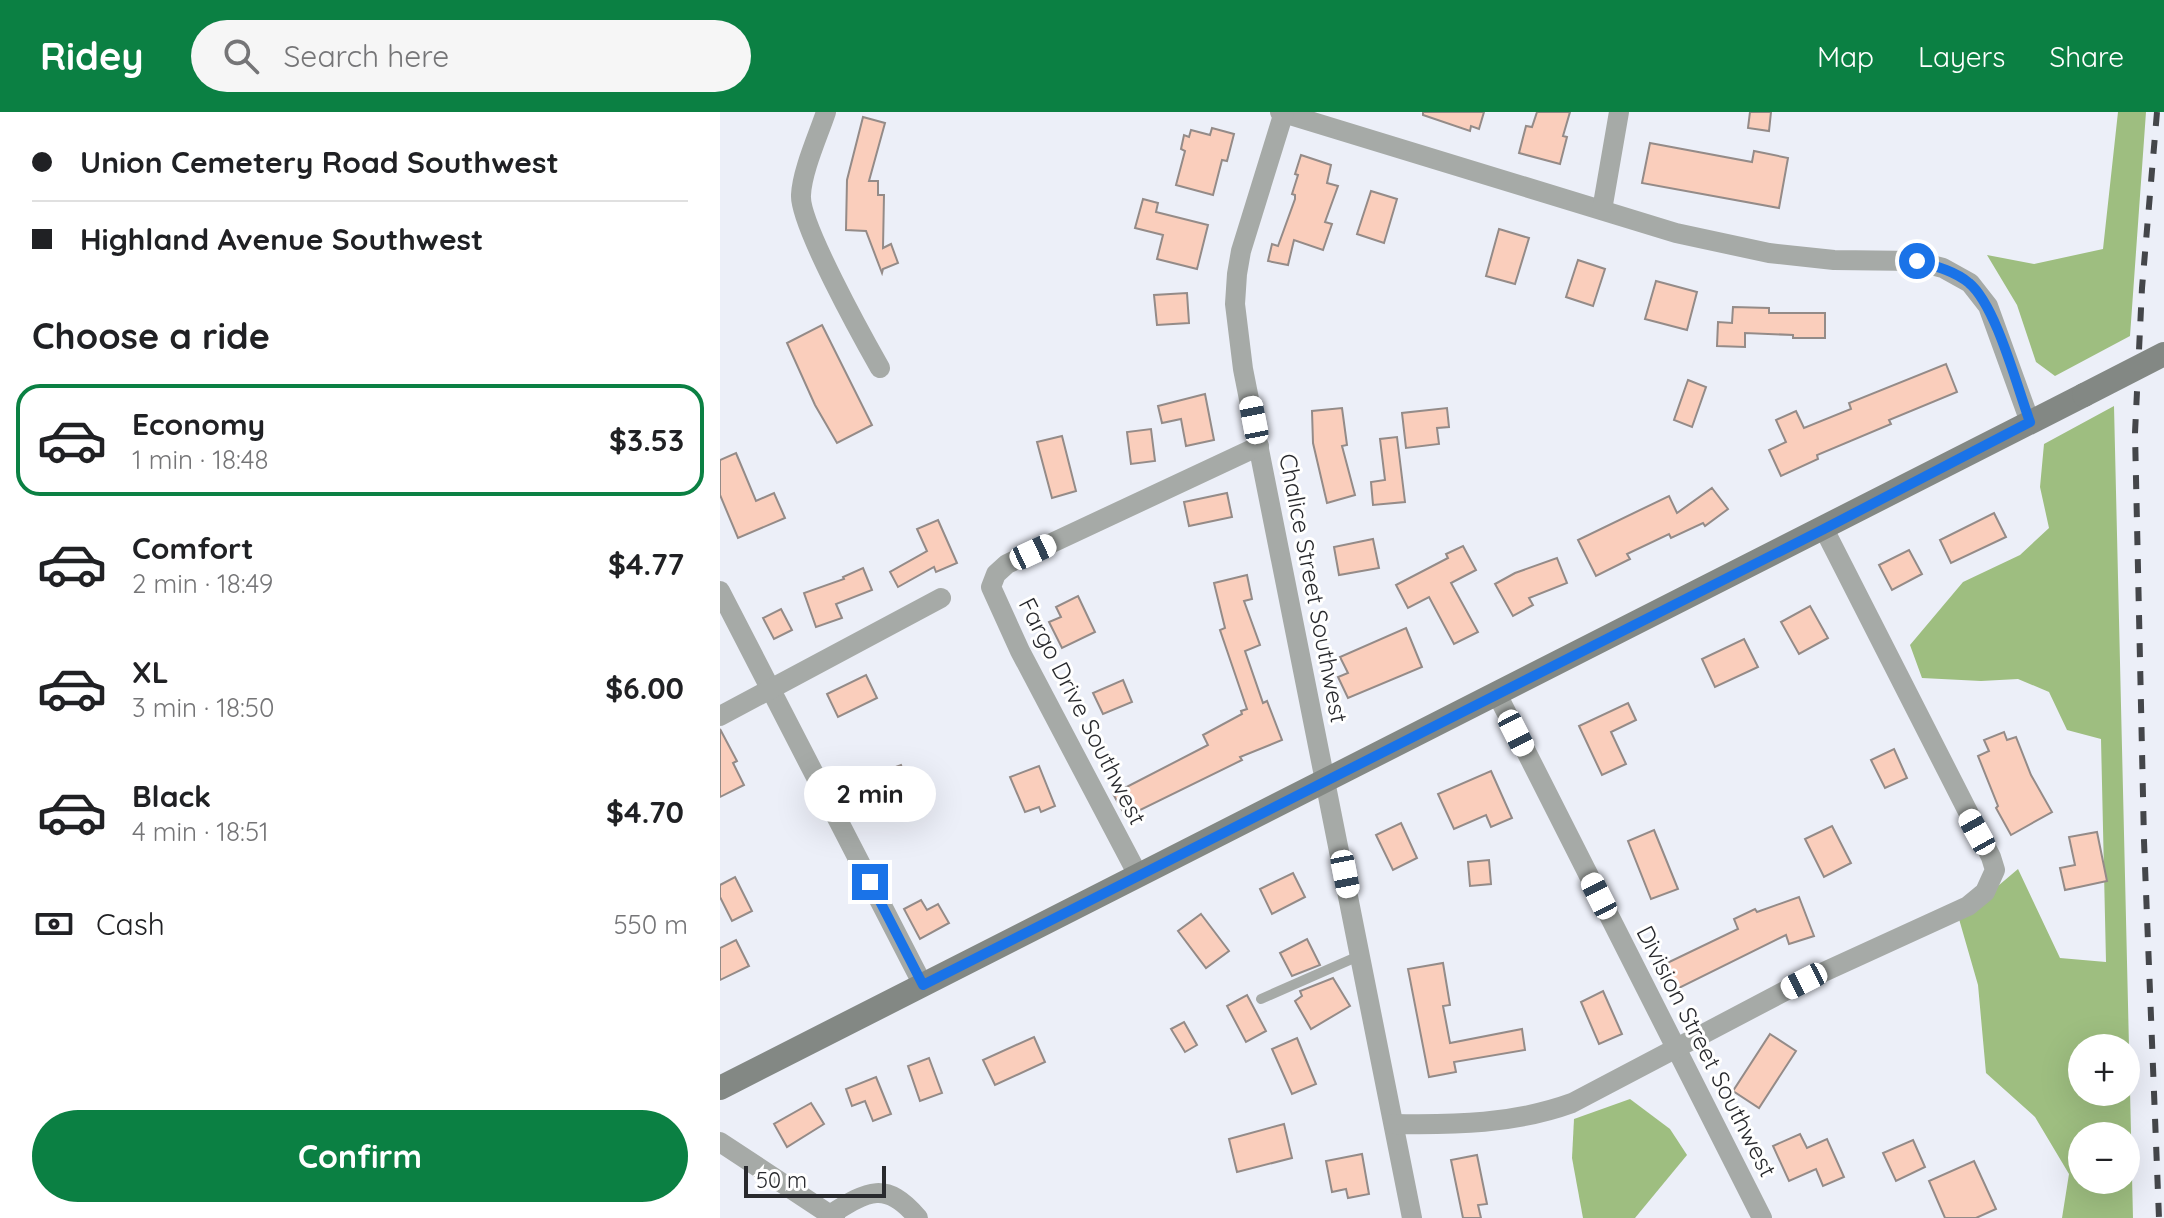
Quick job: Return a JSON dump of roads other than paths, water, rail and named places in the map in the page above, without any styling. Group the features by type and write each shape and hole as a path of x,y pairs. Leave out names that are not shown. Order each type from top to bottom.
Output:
{"street":[{"path":"826,112 801,190 801,205 817,245 880,368"},
{"path":"1283,112 1676,233 1769,253 1834,260 1917,261 1943,268 1970,283 1988,306 2030,422"},
{"name":"Chalice Street Southwest","path":"1283,112 1241,251 1237,274 1237,317 1243,369 1412,1218"},
{"path":"1602,210 1619,112"},
{"path":"720,1088 2164,354"},
{"name":"Fargo Drive Southwest","path":"1138,875 1020,651 991,587 996,574 1007,564 1259,446"},
{"path":"1394,1124 1495,1122 1542,1114 1572,1103 1804,981 1968,906 1985,892 1995,870 1991,857 1824,529"},
{"path":"720,591 923,985"},
{"path":"720,716 941,598"},
{"name":"Division Street Southwest","path":"1497,694 1762,1218"},
{"path":"720,1142 833,1216 858,1197 886,1192 903,1201 918,1218"}],"lane":[{"path":"1261,999 1361,955"}],"railway":[{"path":"2157,112 2142,288 2135,433 2144,841 2159,1218"}]}
